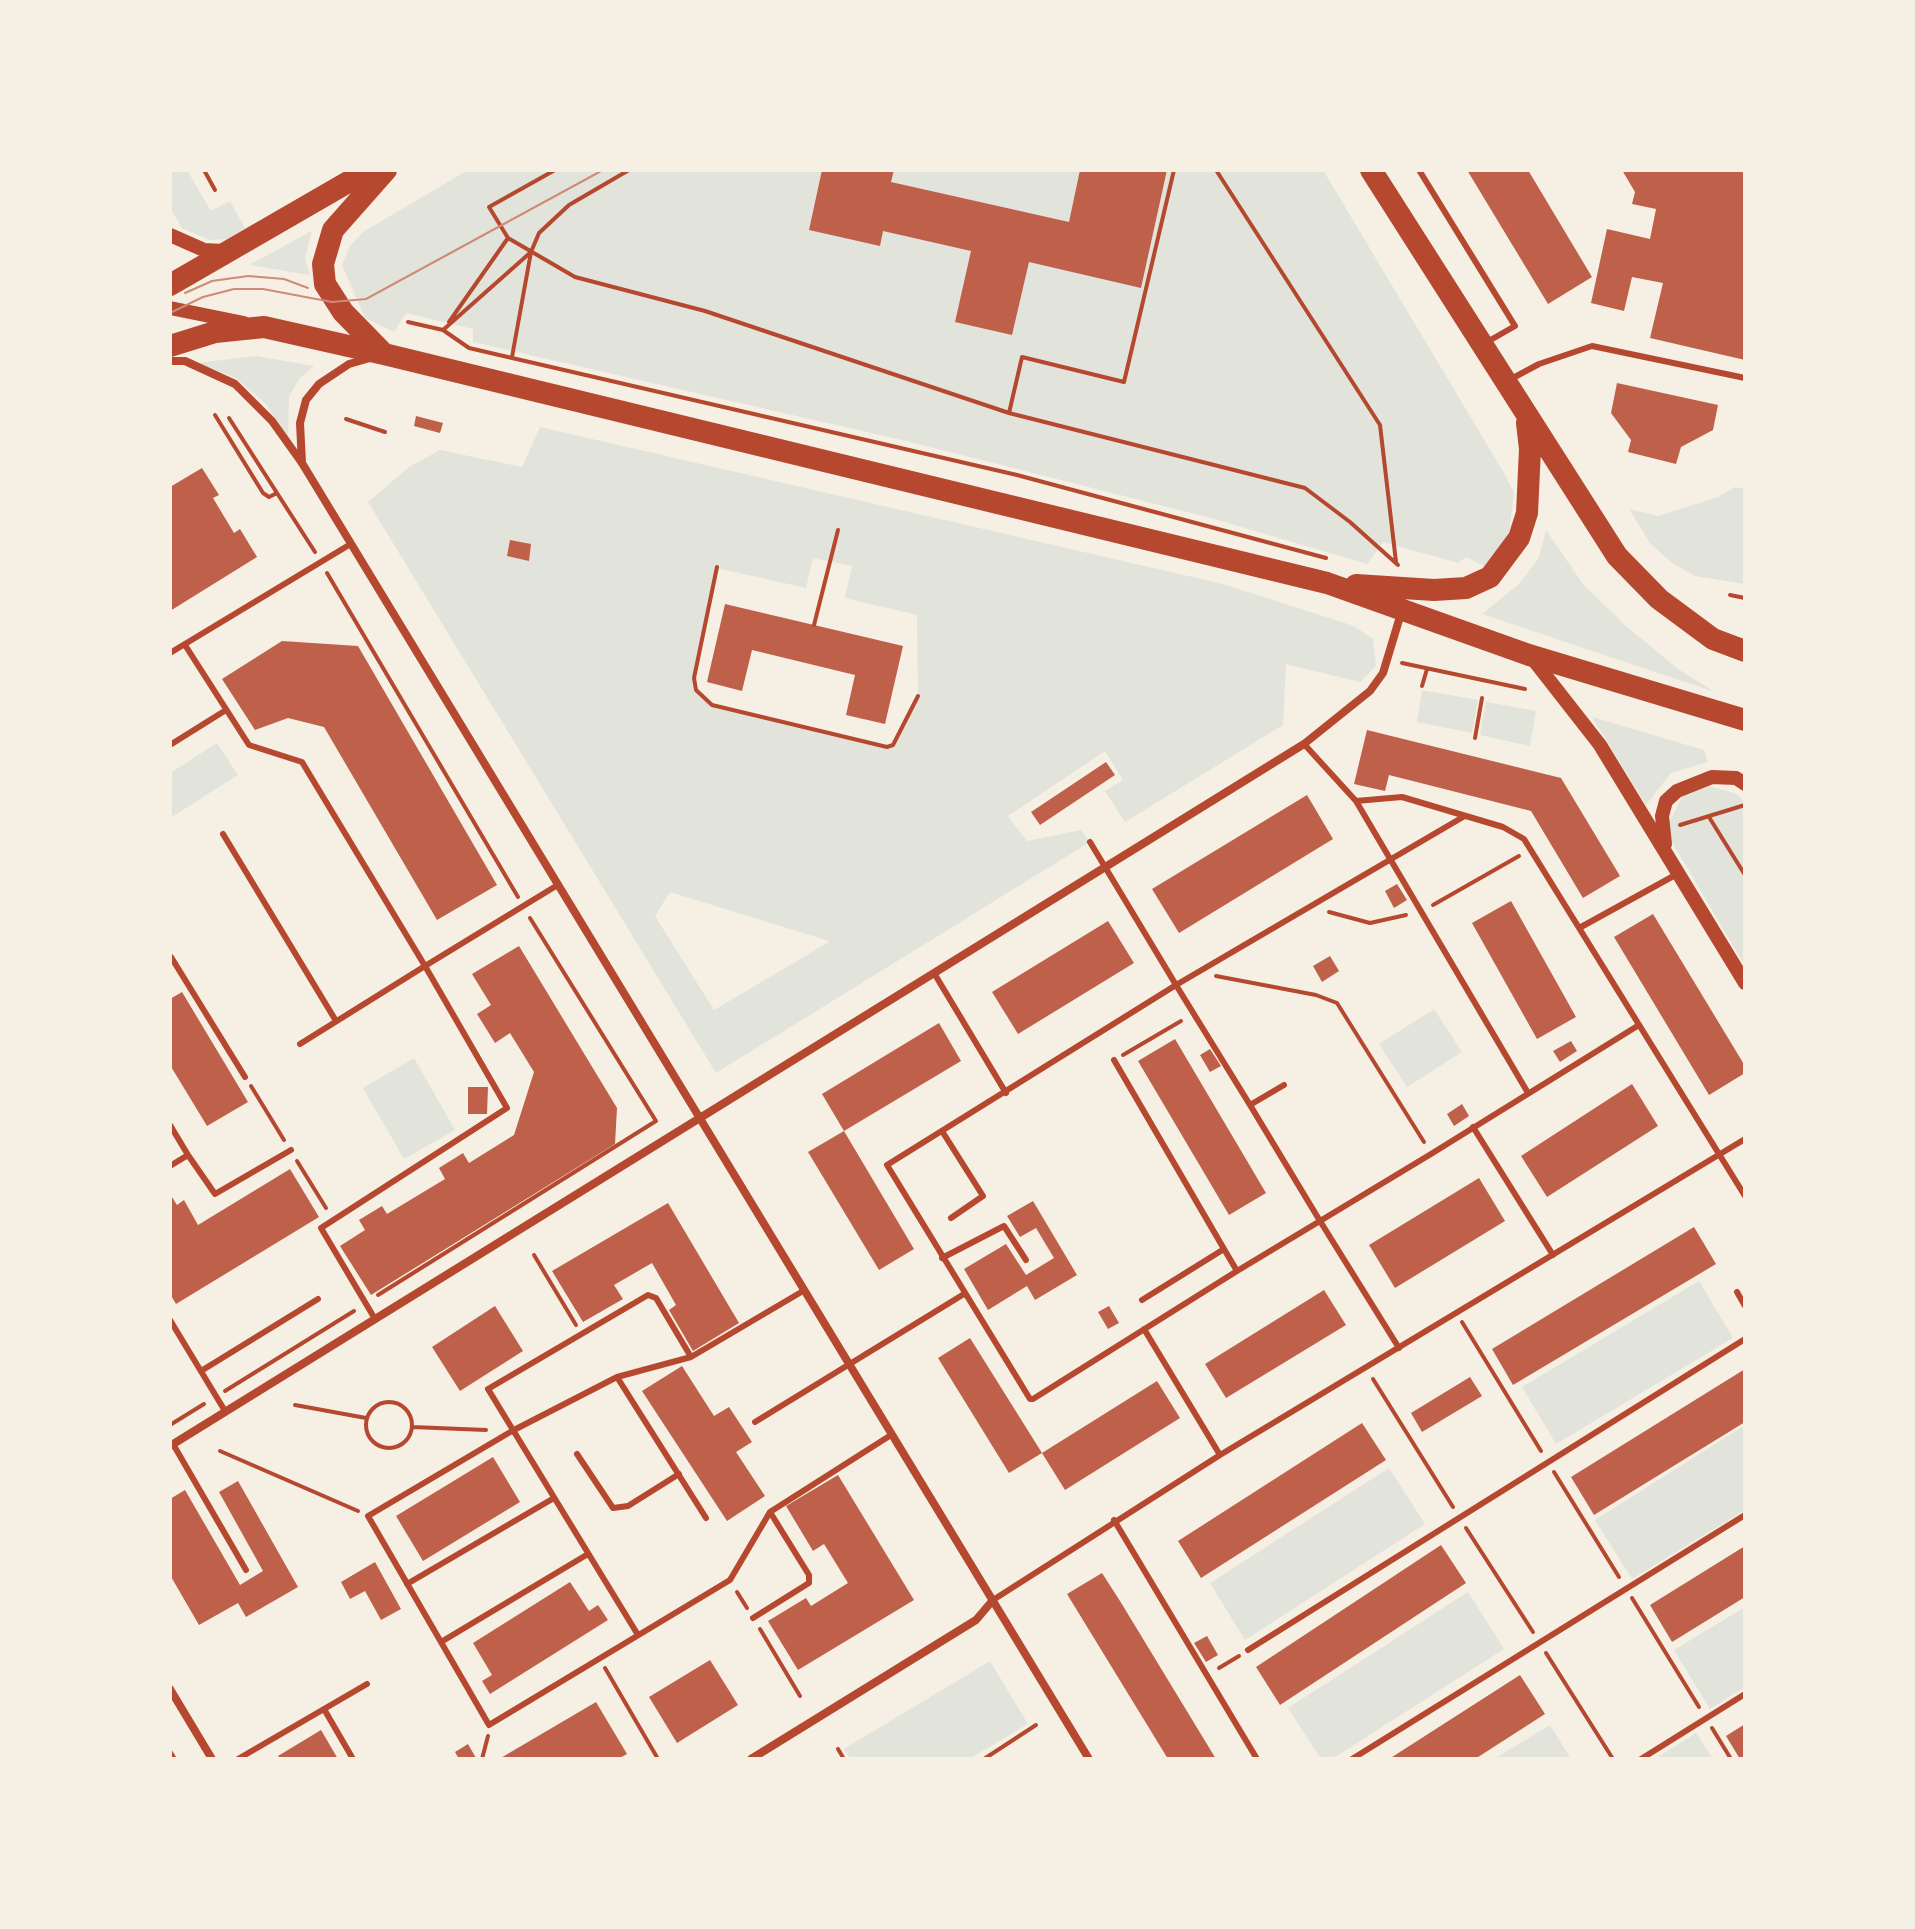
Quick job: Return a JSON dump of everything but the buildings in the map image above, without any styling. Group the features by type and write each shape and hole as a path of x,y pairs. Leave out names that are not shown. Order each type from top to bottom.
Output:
{"highway":[{"path":"170,285 369,170"},
{"path":"384,354 343,312 325,284 323,264 333,230 353,203 386,170"},
{"path":"1371,170 1617,556 1659,599 1713,639 1745,651"},
{"path":"170,346 215,332 264,327 384,354 1327,583 1529,655 1745,720"},
{"path":"1327,583 1434,590 1466,588 1490,577 1519,538 1527,513 1530,449 1526,417"}],"street":[{"path":"170,235 204,250 228,251"},
{"path":"170,308 264,327"},
{"path":"302,463 300,423 306,400 319,384 349,364 384,354"},
{"path":"170,361 185,361 235,384 272,421 302,463 556,886 1089,1759"},
{"path":"172,1445 1304,744 1370,691 1383,673 1402,609"},
{"path":"1529,655 1600,745 1745,983"},
{"path":"1665,849 1666,801 1693,782 1712,777 1736,778 1745,784"},
{"path":"751,1759 976,1620 993,1600"},
{"path":"170,1689 212,1759"}],"lane":[{"path":"1419,170 1515,326 1481,345"},
{"path":"1504,382 1539,364 1592,346 1745,378"},
{"path":"170,653 349,545"},
{"path":"185,645 249,745 302,762 507,1108 321,1228 375,1319"},
{"path":"170,745 226,710"},
{"path":"1304,744 1356,801 1528,1093"},
{"path":"1356,801 1402,797 1503,827 1524,839 1745,1196"},
{"path":"1464,816 1176,985 887,1165 1030,1399 1639,1025"},
{"path":"223,834 336,1021"},
{"path":"1090,842 1399,1348"},
{"path":"1581,927 1679,873"},
{"path":"300,1044 556,886"},
{"path":"170,957 245,1077"},
{"path":"934,973 1006,1093"},
{"path":"1114,1060 1237,1271"},
{"path":"1250,1105 1284,1085"},
{"path":"170,1125 215,1194 291,1150"},
{"path":"1473,1127 1553,1255"},
{"path":"942,1131 983,1196 951,1218"},
{"path":"993,1600 1220,1455 1745,1139"},
{"path":"170,1166 188,1155"},
{"path":"942,1258 1004,1226 1026,1260"},
{"path":"1142,1300 1224,1249"},
{"path":"803,1291 691,1357 617,1377 512,1431 368,1516 489,1725 730,1580 770,1512 891,1435"},
{"path":"1737,1292 1745,1306"},
{"path":"638,1635 488,1388 651,1294 691,1357"},
{"path":"755,1422 964,1294"},
{"path":"201,1371 318,1299"},
{"path":"170,1320 225,1411"},
{"path":"1144,1329 1220,1455"},
{"path":"1248,1650 1745,1339"},
{"path":"617,1377 706,1518"},
{"path":"172,1445 246,1570"},
{"path":"577,1454 613,1508 628,1506 679,1474"},
{"path":"407,1584 554,1498"},
{"path":"753,1618 806,1586 810,1579 770,1512"},
{"path":"1352,1759 1745,1515"},
{"path":"1114,1520 1257,1759"},
{"path":"441,1642 588,1554"},
{"path":"238,1759 367,1684"},
{"path":"1641,1759 1745,1694"},
{"path":"324,1709 353,1759"}],"path":[{"path":"204,170 215,190"},
{"path":"555,170 489,207 508,238 575,277 705,311 1009,413 1305,488 1350,522 1396,565"},
{"path":"512,357 531,252 539,233 569,205 629,170"},
{"path":"1009,413 1022,357 1124,382 1174,170"},
{"path":"1216,170 1380,425 1396,565"},
{"path":"443,330 508,238"},
{"path":"443,330 531,252"},
{"path":"408,322 443,330 469,348 1125,502 1332,560"},
{"path":"215,415 263,493 269,497 277,493"},
{"path":"229,418 321,563 524,907 656,1121 376,1296"},
{"path":"346,419 385,432"},
{"path":"814,625 838,530"},
{"path":"1385,568 1396,565"},
{"path":"717,567 694,678 696,690 712,705 887,747 893,745 918,696"},
{"path":"1730,595 1745,598"},
{"path":"1387,660 1525,689"},
{"path":"1422,686 1427,669"},
{"path":"1475,738 1482,698"},
{"path":"1663,830 1745,805"},
{"path":"1709,817 1745,875"},
{"path":"1197,973 1316,995 1337,1003 1431,1154"},
{"path":"1114,1060 1194,1013"},
{"path":"534,1255 581,1334"},
{"path":"170,1425 363,1305"},
{"path":"1457,1313 1623,1583"},
{"path":"1365,1367 1613,1759"},
{"path":"390,1401 409,1412 412,1427 401,1445 385,1448 378,1446 367,1434 366,1418 376,1405 390,1401"},
{"path":"295,1405 366,1418"},
{"path":"412,1427 512,1431"},
{"path":"220,1451 368,1516"},
{"path":"730,1580 800,1696"},
{"path":"1631,1597 1731,1759"},
{"path":"1207,1676 1248,1650"},
{"path":"600,1659 658,1759"},
{"path":"482,1759 489,1725"},
{"path":"985,1759 1036,1725"},
{"path":"838,1749 844,1759"},
{"path":"170,1751 175,1759"}],"shaded area":[{"path":"170,170 187,170 211,211 230,201 245,228 227,239 209,240 182,228 170,208"},
{"path":"468,170 1323,170 1504,473 1514,493 1509,533 1486,567 1466,557 1458,563 1383,542 1367,564 1211,518 906,441 473,342 473,329 406,313 394,332 365,318 342,265 350,246 363,232"},
{"path":"312,231 305,259 310,275 249,265"},
{"path":"256,356 314,366 299,379 289,397 288,441 267,405 236,378 197,363"},
{"path":"540,427 1223,584 1354,626 1373,639 1376,666 1360,682 1286,664 1283,725 1125,822 1105,791 1123,780 1105,751 1008,816 1027,841 1081,830 1090,842 716,1073 368,502 409,467 440,450 522,467","holes":["813,558 852,566 845,598 917,615 918,696 893,745 881,746 712,705 696,690 694,678 717,568 806,588","670,892 829,941 829,942 714,1010 655,916"]},
{"path":"1735,487 1745,489 1745,584 1695,576 1672,563 1650,543 1629,509 1658,516 1718,497"},
{"path":"1546,530 1583,584 1626,626 1678,669 1715,692 1482,614 1520,583 1539,557"},
{"path":"1422,690 1478,700 1472,733 1417,722"},
{"path":"1486,702 1536,711 1530,746 1480,735"},
{"path":"1592,717 1704,750 1708,762 1671,773 1646,805"},
{"path":"217,743 238,775 170,818 170,773"},
{"path":"1708,786 1735,793 1745,802 1745,966 1669,837 1669,823 1682,797"},
{"path":"1434,1009 1462,1052 1407,1087 1379,1044"},
{"path":"414,1058 455,1130 404,1159 363,1088"},
{"path":"1699,1281 1733,1338 1556,1444 1522,1387"},
{"path":"1745,1425 1745,1510 1632,1579 1595,1520"},
{"path":"1389,1468 1425,1524 1245,1640 1210,1583"},
{"path":"1468,1592 1504,1649 1332,1759 1321,1759 1288,1708"},
{"path":"1745,1607 1745,1687 1710,1709 1674,1650"},
{"path":"990,1661 1028,1724 969,1759 850,1759 844,1749"},
{"path":"1550,1725 1571,1759 1494,1759"},
{"path":"1696,1733 1713,1759 1655,1759"}],"tram line":[{"path":"170,313 203,297 234,289 263,289 332,302 366,299 603,170"},
{"path":"185,293 212,281 248,276 284,279 308,288"}]}
